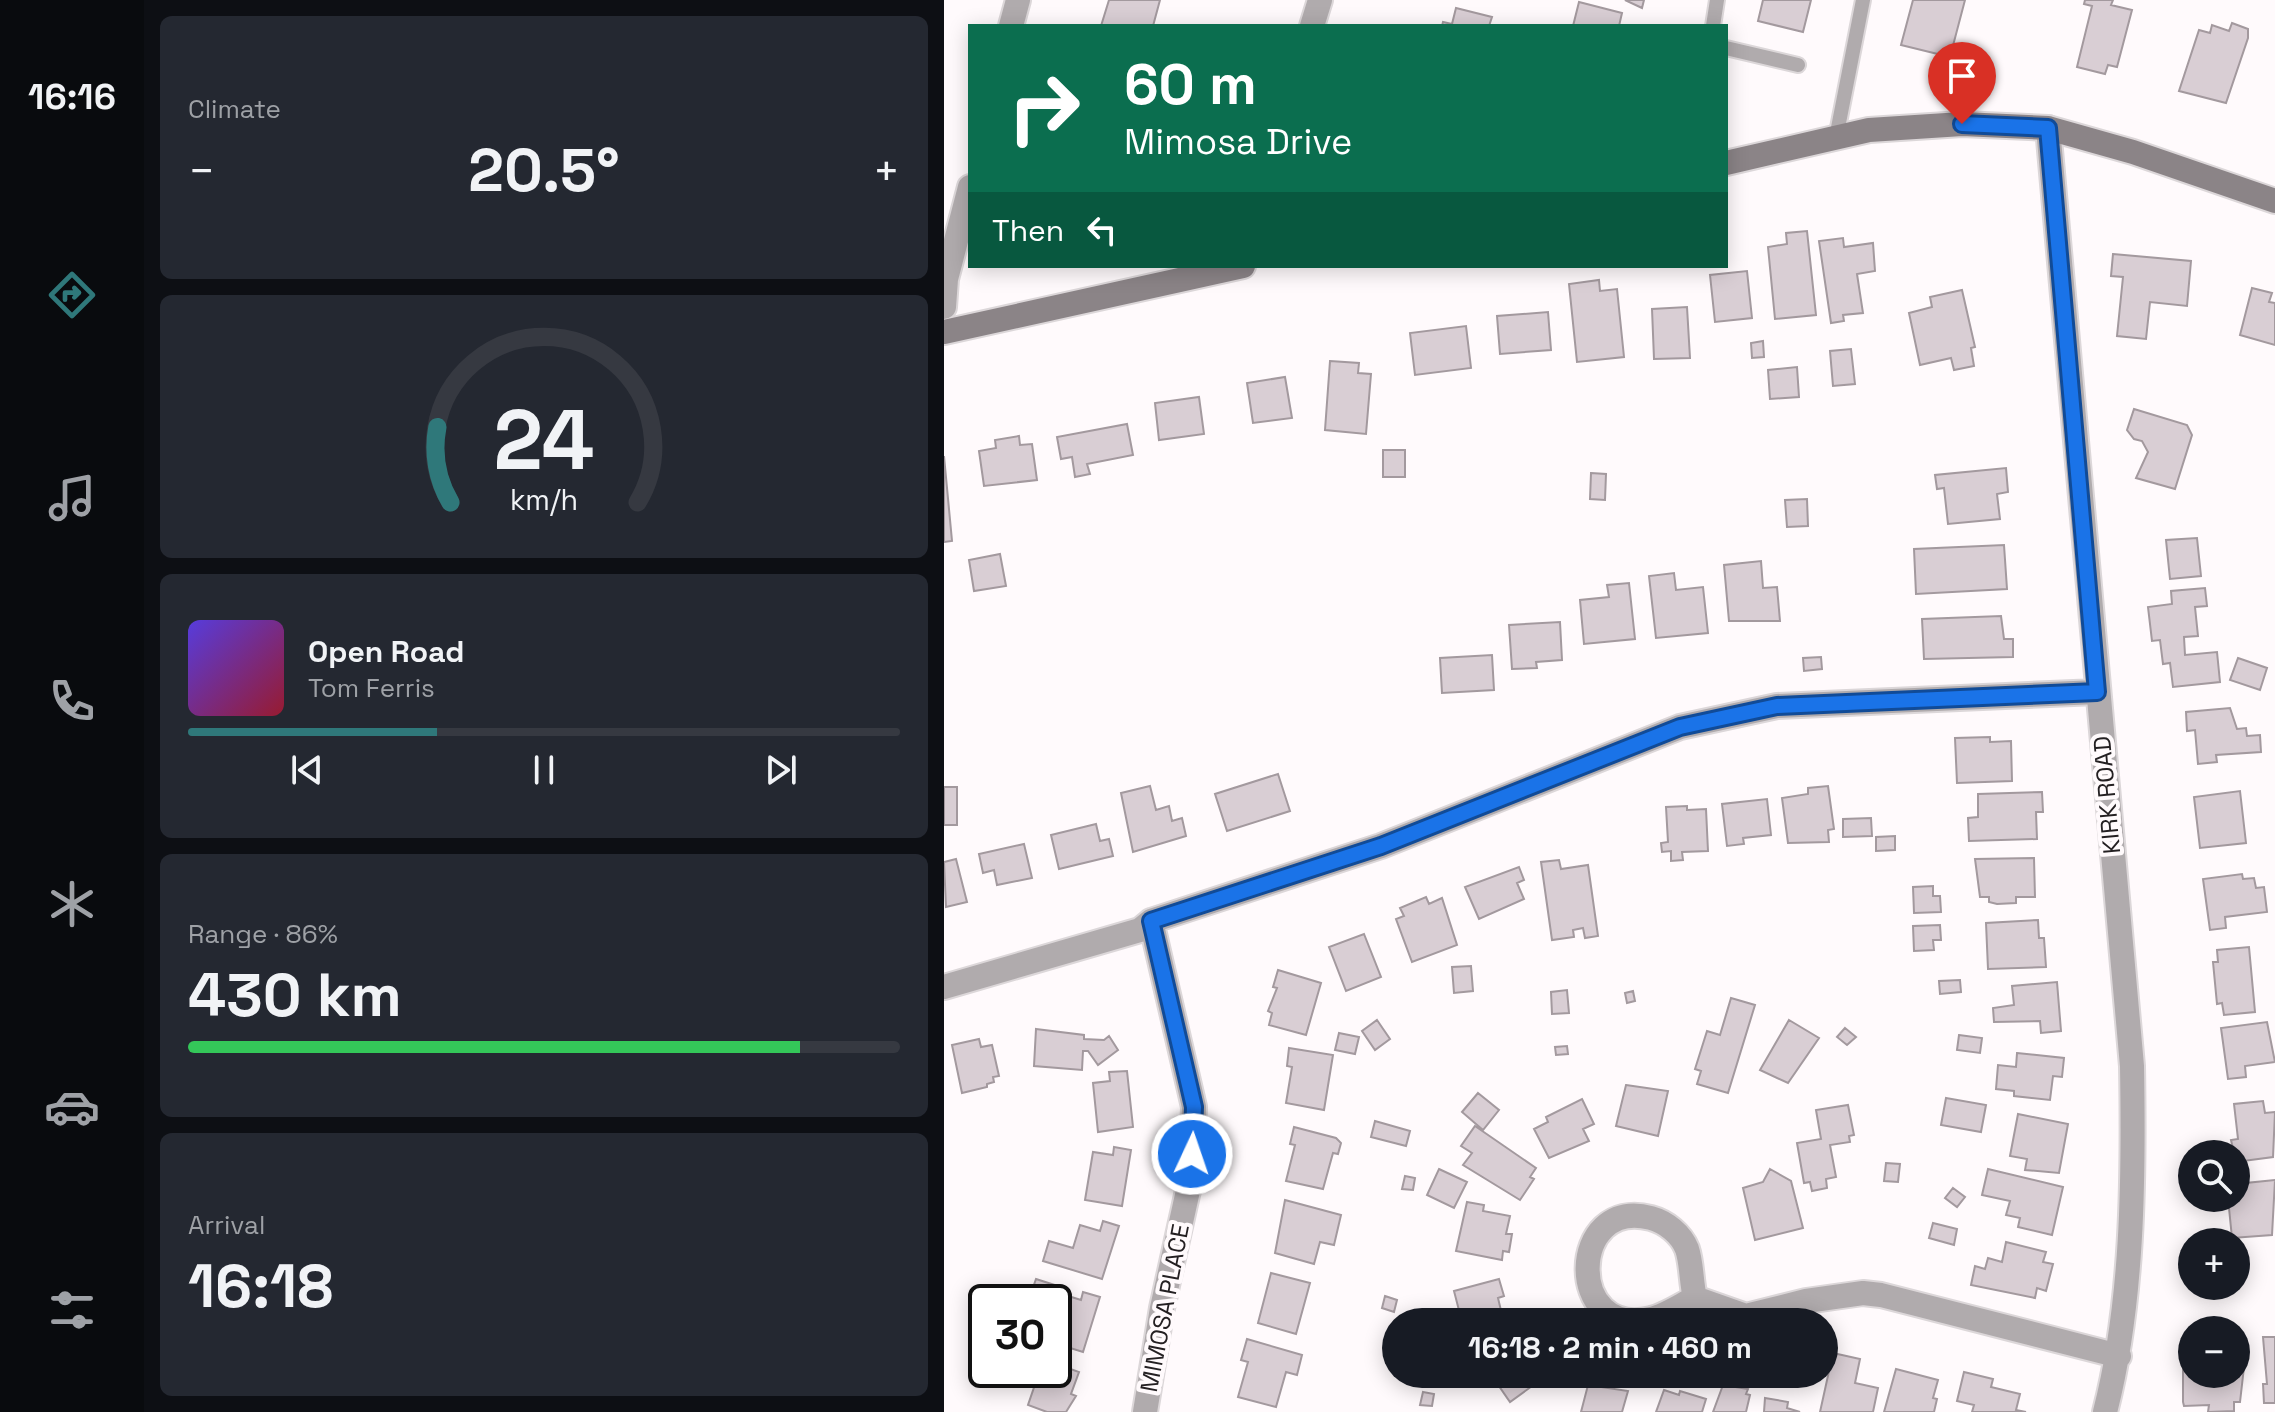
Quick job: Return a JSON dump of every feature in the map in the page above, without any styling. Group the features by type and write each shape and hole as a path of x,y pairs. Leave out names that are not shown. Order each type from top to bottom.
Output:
{"main road":[{"path":"1728,163 1869,130 1962,124 2048,128 2133,152 2275,201"},
{"path":"944,332 1230,268"}],"street":[{"path":"1012,24 1018,0"},
{"path":"1313,24 1320,0"},
{"name":"KIRK ROAD","path":"2048,128 2132,1066 2134,1146 2119,1356 2105,1412"},
{"path":"944,307 946,279 968,195"},
{"path":"944,987 1140,930 1151,921 1381,846 1680,727 1777,706 2097,692"},
{"name":"MIMOSA PLACE","path":"1145,1412 1162,1308 1191,1177 1194,1107 1151,921"},
{"path":"1695,1298 1687,1249 1666,1224 1634,1216 1617,1220 1603,1229 1591,1243 1586,1260 1589,1286 1603,1308 1618,1317 1635,1321 1653,1319 1695,1298 1746,1316 1806,1301 1863,1293 2119,1356"}],"lane":[{"path":"1713,24 1717,0"},
{"path":"1836,138 1863,0"},
{"path":"1728,48 1798,65"}],"building":[{"path":"1109,0 1160,0 1154,24 1102,24"},
{"path":"1625,0 1644,0 1642,8"},
{"path":"1763,0 1811,0 1803,32 1758,21"},
{"path":"1913,0 1965,0 1950,57 1901,45"},
{"path":"2085,0 2113,0 2111,5 2132,10 2117,67 2108,65 2105,74 2077,67 2092,6 2084,4"},
{"path":"1579,2 1622,13 1619,24 1574,24"},
{"path":"1456,8 1492,17 1490,24 1452,24"},
{"path":"2232,23 2248,29 2248,38 2226,103 2179,91 2199,30 2210,33 2212,25 2229,31"},
{"path":"1807,231 1816,315 1775,319 1768,247 1787,244 1786,233"},
{"path":"1843,238 1844,247 1873,243 1875,271 1857,274 1863,313 1843,315 1844,321 1831,323 1819,241"},
{"path":"2113,254 2191,261 2187,306 2150,302 2146,339 2117,336 2123,277 2111,276"},
{"path":"1747,271 1752,318 1715,322 1710,275"},
{"path":"1599,280 1600,291 1617,289 1624,357 1577,362 1569,284"},
{"path":"2252,288 2272,293 2269,302 2275,303 2275,345 2240,335"},
{"path":"1962,290 1975,347 1971,348 1974,366 1954,370 1951,358 1920,365 1909,313 1932,307 1930,297"},
{"path":"1687,307 1690,358 1654,359 1652,309"},
{"path":"1548,312 1551,350 1500,354 1497,316"},
{"path":"1466,326 1471,368 1415,375 1410,333"},
{"path":"1763,341 1764,357 1752,358 1751,343"},
{"path":"1851,349 1855,384 1833,386 1830,351"},
{"path":"1330,361 1359,363 1358,373 1371,374 1366,434 1325,430"},
{"path":"1797,367 1799,397 1770,399 1768,370"},
{"path":"1285,377 1292,418 1253,423 1247,383"},
{"path":"1199,397 1204,434 1159,440 1155,403"},
{"path":"2134,409 2187,425 2192,435 2175,489 2136,478 2148,452 2142,441 2134,439 2127,430"},
{"path":"1127,424 1133,455 1087,464 1090,474 1075,477 1072,457 1061,459 1057,437"},
{"path":"1019,436 1020,445 1032,444 1037,480 984,486 979,451 996,448 995,440"},
{"path":"1383,450 1405,450 1405,477 1383,477"},
{"path":"944,456 952,541 944,542"},
{"path":"2006,468 2008,492 1997,494 2000,519 1948,524 1944,488 1937,489 1935,475"},
{"path":"1591,473 1606,474 1605,500 1590,499"},
{"path":"1807,499 1808,526 1787,527 1785,500"},
{"path":"2197,538 2201,576 2170,579 2166,540"},
{"path":"2004,545 2007,589 1916,594 1914,549"},
{"path":"1000,554 1006,586 974,591 969,560"},
{"path":"1761,561 1763,588 1777,587 1780,621 1729,621 1724,565"},
{"path":"1674,573 1676,590 1703,587 1708,633 1656,638 1649,576"},
{"path":"1629,583 1635,639 1584,644 1580,600 1609,597 1607,585"},
{"path":"2205,588 2207,606 2195,607 2198,636 2184,637 2185,655 2217,652 2220,682 2173,687 2170,663 2163,664 2160,640 2152,641 2148,607 2172,604 2171,591"},
{"path":"2001,616 2004,639 2013,639 2013,657 1924,659 1922,619"},
{"path":"1560,622 1562,660 1536,662 1537,668 1512,669 1509,625"},
{"path":"1492,655 1494,690 1442,693 1440,658"},
{"path":"1821,657 1822,669 1804,671 1803,658"},
{"path":"2238,658 2267,668 2260,690 2230,680"},
{"path":"2230,708 2237,729 2246,728 2247,736 2260,735 2261,752 2216,755 2217,762 2198,764 2195,730 2187,731 2186,712"},
{"path":"1990,737 1990,742 2011,741 2012,781 1957,783 1955,738"},
{"path":"1278,774 1290,811 1227,831 1215,794"},
{"path":"1150,786 1156,810 1169,806 1172,821 1182,818 1186,836 1133,852 1121,793"},
{"path":"1828,786 1834,829 1828,830 1829,842 1788,843 1782,798 1808,794 1808,788"},
{"path":"944,787 957,787 957,825 944,825"},
{"path":"2240,791 2246,843 2200,848 2194,797"},
{"path":"2042,792 2043,812 2036,812 2037,839 1969,841 1968,818 1978,817 1978,794"},
{"path":"1767,799 1771,835 1743,838 1744,844 1727,846 1722,804"},
{"path":"1687,806 1687,810 1706,809 1708,851 1682,852 1683,860 1671,861 1671,851 1662,852 1661,843 1668,842 1666,807"},
{"path":"1871,818 1872,836 1843,837 1843,819"},
{"path":"1096,824 1100,841 1109,839 1113,856 1059,869 1051,835"},
{"path":"1895,836 1895,850 1876,851 1876,837"},
{"path":"1024,844 1032,878 997,885 994,870 983,873 979,854"},
{"path":"2034,858 2035,897 2016,897 2016,903 1997,904 1989,902 1989,897 1980,897 1975,859"},
{"path":"956,859 967,902 946,907 944,862"},
{"path":"1559,860 1561,869 1588,865 1598,936 1585,938 1583,928 1573,930 1574,937 1552,940 1541,862"},
{"path":"1519,867 1524,880 1517,883 1524,899 1479,919 1465,887"},
{"path":"2242,874 2243,879 2254,878 2256,888 2264,887 2267,912 2225,917 2226,928 2210,930 2203,879"},
{"path":"1933,886 1933,896 1940,896 1941,912 1914,913 1913,887"},
{"path":"1426,897 1429,904 1442,898 1457,945 1412,962 1396,919 1404,916 1400,908"},
{"path":"2038,920 2039,938 2044,938 2046,967 1988,969 1986,923"},
{"path":"1940,925 1941,940 1933,940 1934,950 1914,951 1913,926"},
{"path":"1364,934 1381,977 1346,991 1329,947"},
{"path":"2249,947 2255,1012 2224,1015 2222,1003 2217,1004 2213,962 2218,962 2217,950"},
{"path":"1471,966 1473,991 1454,993 1452,967"},
{"path":"1278,970 1321,983 1306,1035 1269,1025 1272,1013 1268,1011 1277,988 1273,987"},
{"path":"1960,980 1961,992 1940,994 1939,981"},
{"path":"2057,982 2061,1031 2041,1033 2040,1021 1994,1022 1993,1008 2014,1005 2012,986"},
{"path":"1567,990 1569,1013 1552,1014 1551,992"},
{"path":"1633,991 1635,1001 1627,1003 1625,993"},
{"path":"1731,998 1755,1005 1728,1093 1697,1084 1701,1071 1695,1069 1707,1031 1720,1035"},
{"path":"1377,1020 1390,1039 1375,1050 1362,1031"},
{"path":"1789,1020 1819,1038 1788,1083 1760,1070"},
{"path":"2267,1022 2275,1062 2245,1066 2246,1077 2228,1079 2221,1028"},
{"path":"1845,1028 1856,1037 1847,1045 1837,1037"},
{"path":"1036,1029 1084,1035 1084,1039 1104,1040 1109,1036 1118,1050 1098,1065 1088,1051 1083,1051 1082,1070 1034,1066"},
{"path":"1339,1033 1359,1037 1355,1054 1335,1050"},
{"path":"1959,1035 1982,1038 1980,1053 1957,1050"},
{"path":"979,1039 981,1047 992,1045 999,1076 993,1077 994,1082 987,1084 987,1087 962,1093 952,1045"},
{"path":"1567,1046 1568,1054 1556,1055 1555,1047"},
{"path":"1289,1048 1333,1055 1324,1110 1286,1103 1292,1067 1287,1066"},
{"path":"2017,1053 2064,1058 2062,1077 2053,1076 2050,1100 2014,1096 2014,1091 1996,1089 1998,1065 2016,1067"},
{"path":"1127,1071 1133,1127 1098,1132 1093,1083 1110,1081 1109,1072"},
{"path":"1626,1085 1668,1091 1658,1136 1616,1126"},
{"path":"1478,1093 1499,1110 1483,1130 1462,1112"},
{"path":"1946,1098 1986,1105 1981,1132 1941,1125"},
{"path":"1582,1099 1594,1124 1583,1129 1589,1141 1549,1158 1534,1129 1548,1122 1546,1117"},
{"path":"2263,1101 2265,1113 2275,1112 2273,1157 2250,1160 2250,1140 2231,1140 2238,1139 2234,1104"},
{"path":"1848,1105 1854,1135 1849,1136 1850,1142 1830,1145 1836,1177 1826,1179 1827,1188 1812,1191 1810,1182 1804,1183 1797,1143 1821,1139 1816,1110"},
{"path":"2018,1114 2068,1124 2059,1173 2025,1170 2027,1159 2010,1156"},
{"path":"1375,1121 1410,1131 1406,1146 1371,1137"},
{"path":"1475,1126 1536,1168 1530,1177 1534,1179 1520,1200 1463,1165 1472,1153 1461,1146"},
{"path":"1294,1127 1336,1138 1341,1143 1338,1154 1333,1153 1323,1189 1286,1181 1295,1145 1290,1144"},
{"path":"1114,1147 1131,1150 1122,1206 1085,1200 1093,1152 1113,1155"},
{"path":"1886,1163 1900,1164 1898,1182 1884,1181"},
{"path":"1439,1169 1467,1182 1454,1208 1427,1195"},
{"path":"1770,1169 1791,1181 1803,1228 1755,1240 1743,1188 1763,1182"},
{"path":"1988,1169 2063,1187 2052,1235 2018,1227 2020,1218 2006,1215 2010,1201 1982,1195"},
{"path":"1405,1176 1415,1178 1413,1190 1402,1189"},
{"path":"2275,1180 2272,1235 2250,1237 2250,1228 2231,1228 2229,1212 2250,1212 2250,1183"},
{"path":"1953,1188 1965,1197 1957,1207 1945,1198"},
{"path":"1285,1200 1341,1215 1334,1245 1320,1242 1314,1264 1275,1253"},
{"path":"1467,1202 1484,1205 1483,1211 1510,1216 1506,1234 1512,1234 1509,1252 1503,1251 1502,1260 1456,1251"},
{"path":"1103,1221 1119,1226 1102,1279 1043,1261 1049,1241 1073,1248 1080,1225 1100,1231"},
{"path":"1933,1223 1957,1229 1954,1245 1929,1238"},
{"path":"2006,1242 2046,1252 2043,1262 2053,1264 2046,1291 2037,1288 2035,1298 1971,1285 1975,1266 1985,1269 1988,1258 2002,1262"},
{"path":"1271,1273 1310,1283 1296,1334 1258,1323"},
{"path":"1036,1279 1052,1284 1034,1284"},
{"path":"1499,1279 1504,1296 1498,1298 1500,1308 1458,1308 1454,1291"},
{"path":"1083,1292 1100,1297 1083,1352 1072,1349 1072,1297 1081,1300"},
{"path":"1385,1296 1397,1300 1395,1308 1382,1308"},
{"path":"2263,1337 2275,1337 2275,1403 2264,1403 2263,1384 2267,1384"},
{"path":"1247,1339 1302,1355 1297,1375 1286,1372 1276,1407 1238,1397 1248,1362 1241,1360"},
{"path":"1838,1354 1860,1359 1855,1383 1878,1388 1873,1412 1820,1412 1825,1388 1838,1388"},
{"path":"1072,1369 1079,1372 1071,1394 1076,1396 1066,1412 1047,1412 1028,1405 1034,1388 1072,1388"},
{"path":"1896,1369 1938,1380 1933,1398 1937,1399 1934,1412 1884,1412"},
{"path":"1964,1372 1993,1379 1991,1387 2020,1394 2016,1410 2026,1412 1972,1412 1974,1405 1957,1401"},
{"path":"1500,1388 1529,1388 1510,1402"},
{"path":"1587,1388 1628,1391 1622,1412 1581,1412"},
{"path":"1722,1388 1748,1389 1746,1394 1750,1395 1746,1412 1713,1412"},
{"path":"2183,1388 2242,1388 2240,1402 2234,1402 2234,1411 2208,1412 2209,1405 2184,1406"},
{"path":"1664,1390 1706,1399 1702,1412 1656,1412"},
{"path":"1423,1392 1434,1394 1432,1406 1420,1405"},
{"path":"1765,1398 1788,1402 1787,1408 1800,1412 1764,1412"}],"route":[{"path":"1192,1154 1194,1107 1151,921 1381,846 1680,727 1777,706 2097,692 2048,128 1962,124"}]}
